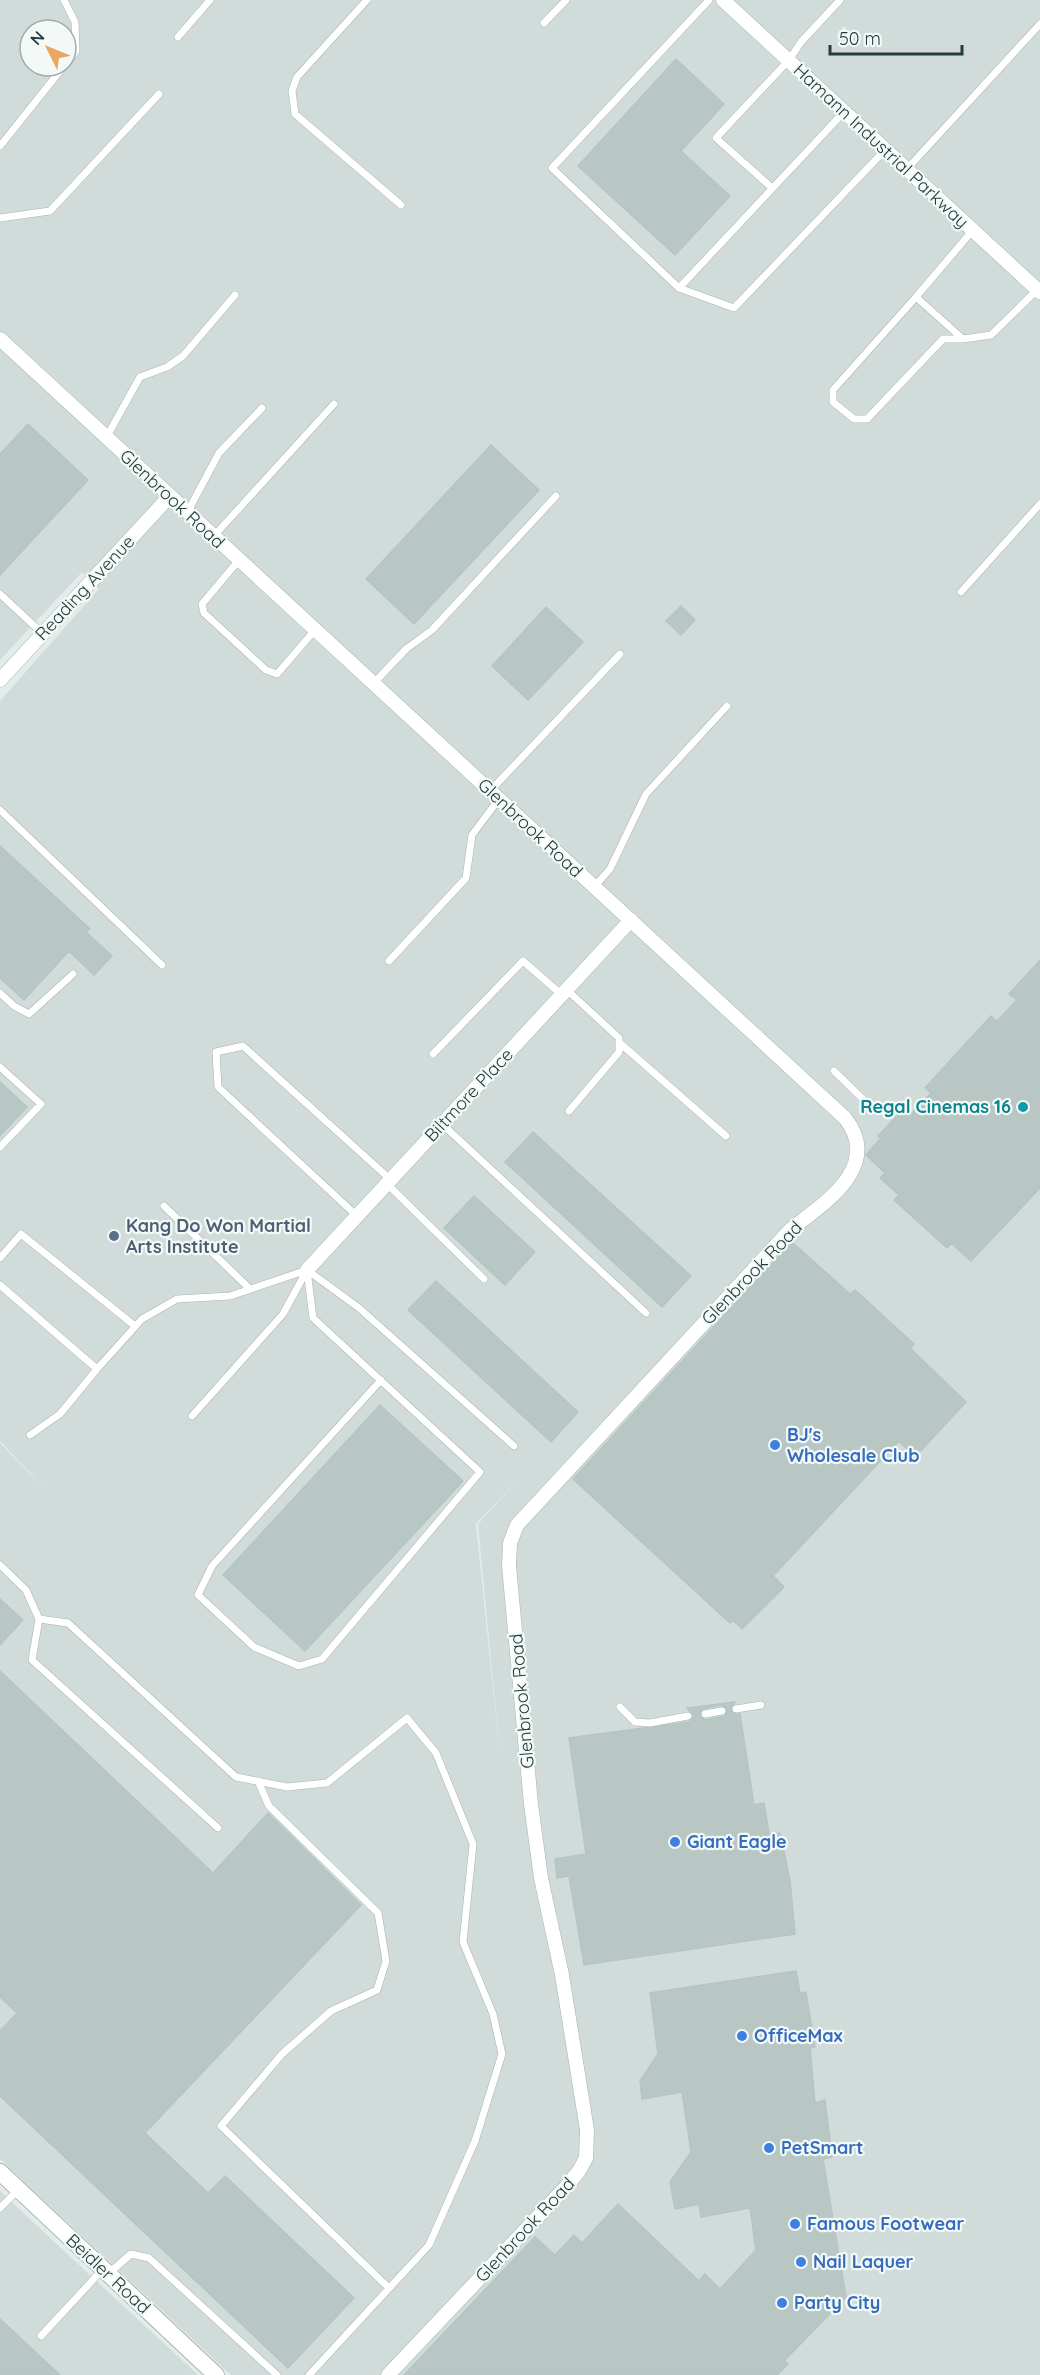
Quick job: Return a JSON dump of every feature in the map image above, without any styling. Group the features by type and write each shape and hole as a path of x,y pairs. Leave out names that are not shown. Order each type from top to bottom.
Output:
{"street":[{"name":"Hamann Industrial Parkway","path":"725,1 1039,289"},
{"name":"Glenbrook Road","path":"0,339 845,1118 854,1133 858,1152 851,1175 831,1199 791,1228 517,1525 513,1534 509,1566 531,1804 541,1878 562,1975 587,2130 586,2158 565,2188 388,2375"},
{"name":"Reading Avenue","path":"0,680 169,496"},
{"name":"Biltmore Place","path":"307,1270 631,920"},
{"name":"Beidler Road","path":"0,2172 216,2375"}],"lane":[{"path":"64,0 73,18"},
{"path":"178,37 210,0"},
{"path":"367,0 297,77 292,91 296,114 401,205"},
{"path":"544,23 566,0"},
{"path":"709,0 552,168 679,288 734,308 886,149"},
{"path":"771,187 716,138 789,60 801,42 840,0"},
{"path":"906,169 1040,24"},
{"path":"0,146 55,78"},
{"path":"0,218 50,211 159,94"},
{"path":"679,288 771,187 844,112"},
{"path":"973,230 833,390 833,402 854,419 867,419 943,339 991,335 1039,289"},
{"path":"106,438 140,376 167,367 183,356 235,295"},
{"path":"916,297 963,339"},
{"path":"213,537 334,404"},
{"path":"187,513 219,453 262,408"},
{"path":"373,684 406,649 432,630 556,496"},
{"path":"961,592 1040,504"},
{"path":"239,560 202,604 204,613 266,670 277,674 315,630"},
{"path":"0,594 43,634"},
{"path":"389,961 466,878 472,835 495,795 620,654"},
{"path":"594,886 610,869 646,794 727,706"},
{"path":"0,810 162,964"},
{"path":"433,1054 523,961 619,1038 621,1044 726,1136"},
{"path":"0,993 14,1006 29,1014 73,974"},
{"path":"569,1111 619,1052 621,1044"},
{"path":"357,1216 218,1087 216,1052 243,1046 389,1182 484,1279"},
{"path":"0,1067 41,1104 0,1147"},
{"path":"834,1071 869,1105"},
{"path":"442,1124 646,1313"},
{"path":"164,1206 250,1289"},
{"path":"0,1258 21,1234 135,1326"},
{"path":"30,1435 60,1414 142,1318 177,1299 230,1296 307,1270"},
{"path":"307,1270 314,1318 381,1380 480,1472 322,1659 299,1666 254,1647 198,1595 212,1566 381,1380"},
{"path":"192,1416 283,1314 307,1270"},
{"path":"307,1270 359,1308 514,1446"},
{"path":"0,1285 97,1369"},
{"path":"0,1565 26,1590 39,1619 32,1660 218,1828"},
{"path":"39,1619 68,1623 236,1777 286,1787 327,1783 407,1718 436,1753 473,1844 463,1942 493,2014 502,2054 475,2141 429,2245 309,2375"},
{"path":"736,1709 761,1705"},
{"path":"620,1707 635,1722 650,1723 688,1716"},
{"path":"705,1714 722,1711"},
{"path":"258,1781 269,1806 378,1913 386,1961 377,1990 331,2011 282,2054 221,2126 389,2288"},
{"path":"0,2208 18,2190"},
{"path":"41,2336 106,2271 131,2254 149,2258 277,2375"}],"shaded area":[{"path":"0,0 1040,0 1040,2375 231,2375 0,2159 0,1443 51,1495 0,1441 0,701 99,589 82,572 0,660","holes":["524,1473 478,1524 501,1766 476,1524"]},
{"path":"0,2191 64,2251 198,2375 0,2375"}],"building":[{"path":"676,59 724,104 681,151 730,196 675,255 578,166"},
{"path":"28,424 88,480 0,575 0,454"},
{"path":"491,445 539,490 414,624 366,579"},
{"path":"681,606 695,620 681,635 666,621"},
{"path":"546,607 583,642 528,700 492,666"},
{"path":"0,846 90,929 86,932 112,956 94,975 69,951 24,1000 0,978"},
{"path":"1040,960 1040,1188 971,1261 951,1243 947,1248 894,1200 899,1195 880,1178 885,1173 866,1155 881,1138 878,1136 905,1107 912,1113 931,1093 925,1088 991,1016 997,1021 1017,1000 1009,994"},
{"path":"0,1082 27,1107 0,1136"},
{"path":"533,1132 691,1276 662,1307 505,1162"},
{"path":"474,1196 535,1252 505,1285 444,1228"},
{"path":"792,1242 850,1294 855,1290 914,1344 910,1348 966,1402 915,1457 899,1441 773,1576 784,1587 742,1629 733,1620 730,1623 573,1479"},
{"path":"436,1281 578,1412 551,1442 408,1310"},
{"path":"380,1405 463,1481 305,1651 223,1575"},
{"path":"0,1599 23,1620 0,1645"},
{"path":"0,1671 213,1873 268,1813 361,1905 145,2133 208,2193 225,2176 354,2298 288,2368 0,2096 0,2031 17,2013 0,1997"},
{"path":"735,1702 731,1710 733,1714 740,1714 754,1805 764,1803 769,1834 780,1833 790,1880 795,1934 584,1965 569,1876 557,1878 555,1859 586,1854 569,1738 689,1722 694,1716 687,1708","holes":["721,1705 727,1709 725,1716 706,1720 700,1717 702,1709"]},
{"path":"796,1971 800,1993 806,1992 815,2047 810,2048 815,2103 825,2100 832,2157 823,2159 846,2297 784,2361 788,2364 777,2375 404,2375 535,2237 555,2255 574,2235 582,2243 618,2204 699,2281 705,2274 720,2289 756,2250 750,2208 701,2217 699,2204 675,2209 670,2182 691,2152 682,2092 642,2099 640,2081 658,2054 650,1993"},
{"path":"0,2319 60,2375 0,2375"}],"place":[{"name":"Regal Cinemas 16","path":"1023,1107"},
{"name":"Kang Do Won Martial Arts Institute","path":"114,1236"},
{"name":"BJ's Wholesale Club","path":"775,1445"},
{"name":"Giant Eagle","path":"675,1842"},
{"name":"OfficeMax","path":"742,2036"},
{"name":"PetSmart","path":"769,2148"},
{"name":"Famous Footwear","path":"795,2224"},
{"name":"Nail Laquer","path":"801,2262"},
{"name":"Party City","path":"782,2303"}]}
